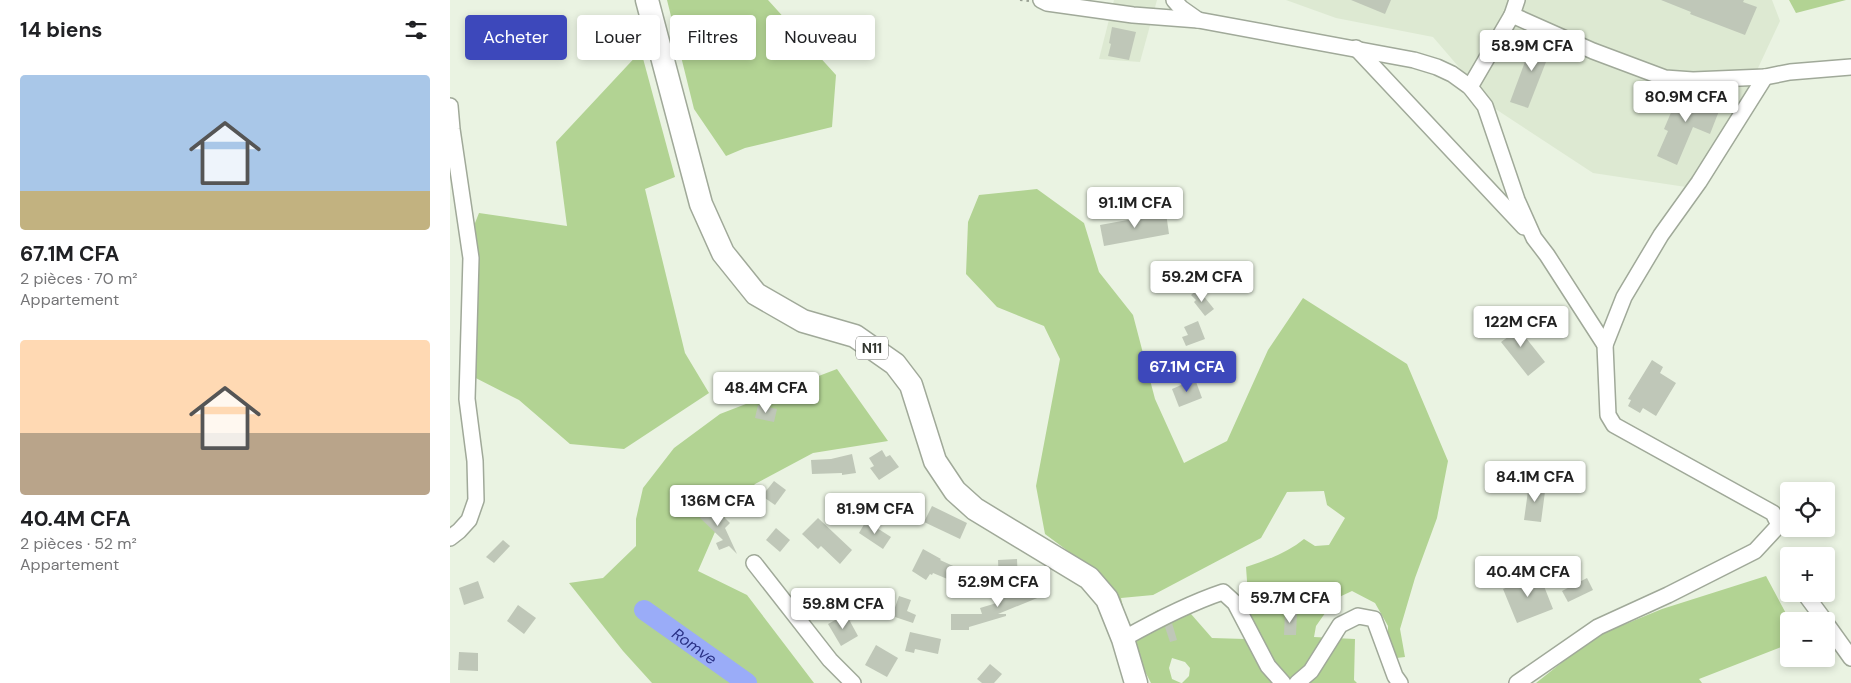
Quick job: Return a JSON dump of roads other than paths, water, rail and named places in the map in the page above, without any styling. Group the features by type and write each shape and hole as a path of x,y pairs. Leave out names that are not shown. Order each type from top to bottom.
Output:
{"highway":[{"name":"N11","path":"647,0 701,204 723,253 756,294 803,321 855,336 895,364 911,385 935,461 955,490 975,509 1089,578 1107,599 1136,683"}],"street":[{"path":"1041,0 1047,3 1133,15 1198,20 1356,48 1414,60 1452,74 1470,87 1485,106 1517,200 1534,238"},
{"path":"1470,87 1512,14 1517,0"},
{"path":"1180,3 1198,20"},
{"path":"1512,14 1593,51 1665,78 1694,80 1765,77 1790,72 1851,67"},
{"path":"1356,48 1534,238 1605,345"},
{"path":"1517,683 1598,627 1668,595 1755,551 1778,525 1773,513 1614,425 1608,415 1605,345 1624,297 1656,243 1699,182 1765,77"},
{"path":"450,106 471,258 467,399 475,461 476,500 468,520 459,532 450,538"},
{"path":"754,563 830,660 853,683"},
{"path":"1122,639 1160,618 1223,592 1235,603 1268,666 1283,683"},
{"path":"1297,683 1310,671 1340,625 1358,616 1374,619 1395,676 1400,683"},
{"path":"1835,635 1851,658"}],"waterway":[{"name":"Romve","path":"644,610 747,683"}]}
